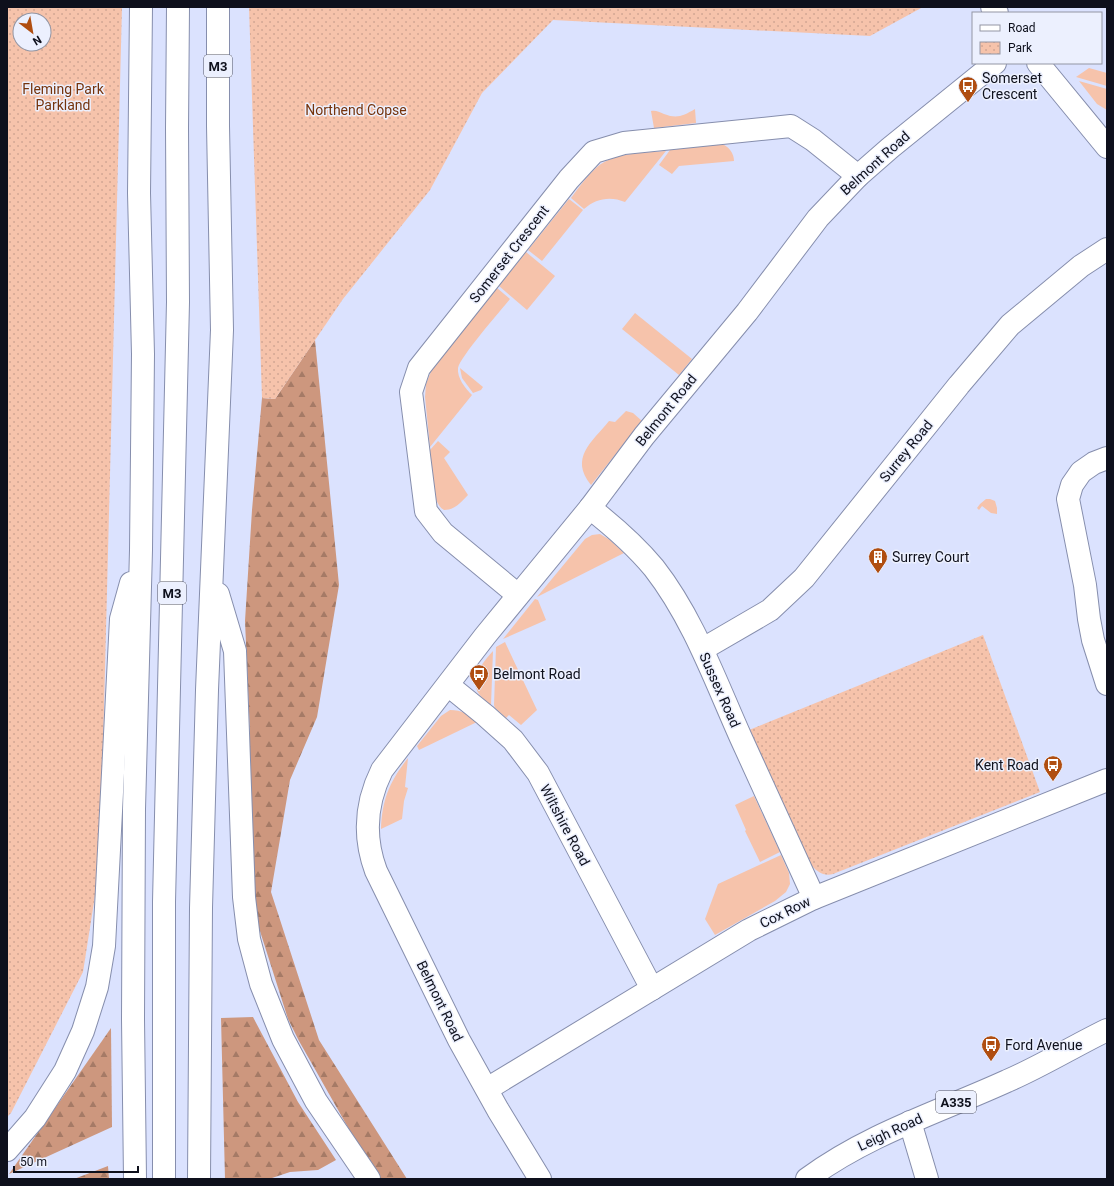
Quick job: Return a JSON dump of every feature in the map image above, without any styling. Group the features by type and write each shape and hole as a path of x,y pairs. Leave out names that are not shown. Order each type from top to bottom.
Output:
{"main road":[{"name":"M3","path":"135,1179 133,1027 134,809 141,550 142,354 139,193 141,7"},
{"name":"M3","path":"164,1179 164,902 178,302 178,7"},
{"name":"M3","path":"199,1179 201,908 207,690 213,577 222,330 218,126 218,7"},
{"name":"Belmont Road","path":"540,1179 459,1040 376,871 370,853 367,820 374,788 382,770 518,595 590,508 644,436 747,312 818,218 858,176 994,64"},
{"path":"1039,64 1107,147"},
{"name":"Somerset Crescent","path":"518,595 443,533 426,511 411,392 419,368 559,190 594,152 624,143 791,126 813,140 858,176"},
{"name":"Surrey Road","path":"703,649 770,610 804,578 954,391 1010,325 1082,266 1107,249"},
{"path":"1107,458 1094,463 1081,472 1072,485 1068,499 1086,585 1093,640 1107,684"},
{"name":"Sussex Road","path":"590,508 636,548 672,594 703,649 760,780 814,898"},
{"name":"M3","path":"7,1150 35,1118 65,1071 84,1031 97,986 104,946 121,619 141,550"},
{"name":"M3","path":"213,577 235,651 244,896 249,939 261,984 283,1039 316,1101 369,1179"},
{"name":"Wiltshire Road","path":"448,685 513,740 536,770 652,988"},
{"name":"Cox Row","path":"487,1090 749,930 814,898 1107,780"},
{"name":"Leigh Road","path":"807,1179 854,1149 910,1122 1008,1081 1107,1030"},
{"path":"910,1122 927,1179"}],"green space":[{"name":"Fleming Park Parkland","path":"7,7 122,7 100,864 83,972 11,1113 7,1117"},
{"name":"Northend Copse","path":"249,7 923,7 870,36 553,20 482,93 430,190 343,299 275,399 262,398"},
{"path":"1089,68 1107,73 1107,86 1076,77"},
{"path":"1079,81 1107,89 1107,110 1097,104"},
{"path":"695,109 696,123 654,128 651,111 656,111 669,116 676,116 683,115"},
{"path":"722,144 731,151 734,161 679,166 672,174 659,165 670,150"},
{"path":"666,151 625,202 614,199 604,199 594,202 584,209 571,198 590,174 604,162 630,154"},
{"path":"569,199 583,210 542,261 528,250"},
{"path":"526,252 555,276 527,310 499,286"},
{"path":"497,288 510,299 473,344 460,362 458,368 460,379 472,395 430,447 425,397 426,384 432,369"},
{"path":"635,313 692,359 679,375 622,329"},
{"path":"315,340 339,585 317,717 290,780 271,892 319,1040 407,1179 381,1179 350,1131 299,1041 288,1019 259,928 252,877 250,734 245,621 252,510 262,398 275,399"},
{"path":"460,368 483,387 481,390 473,393 462,378"},
{"path":"626,411 633,413 642,421 591,485 582,467 585,451 609,421 615,422"},
{"path":"438,441 450,452 444,458 468,495 457,506 448,510 444,510 439,506 432,483 430,450"},
{"path":"986,499 995,501 997,514 991,513 982,506 979,510 977,508"},
{"path":"600,534 610,540 624,553 537,597 585,539 592,535"},
{"path":"535,599 538,600 546,620 503,639"},
{"path":"983,635 1040,792 833,874 826,875 818,871 810,864 749,730"},
{"path":"505,642 537,710 521,725 509,715 506,718 495,708 494,705 496,647"},
{"path":"493,651 491,705 478,692 475,685 478,672"},
{"path":"450,710 465,713 477,722 419,750 417,746 441,716"},
{"path":"408,758 405,787 408,788 404,801 402,819 381,829 383,808 388,791 396,775"},
{"path":"754,796 780,852 760,862 745,831 746,830 735,805"},
{"path":"781,855 789,873 790,884 786,892 775,901 715,935 705,919 718,884"},
{"path":"253,1017 298,1102 336,1160 318,1170 290,1172 269,1179 225,1179 221,1018"},
{"path":"111,1028 112,1127 9,1174"},
{"path":"108,1166 109,1179 74,1179"}],"place":[{"name":"Somerset Crescent","path":"968,103"},
{"name":"Surrey Court","path":"878,574"},
{"name":"Belmont Road","path":"479,691"},
{"name":"Kent Road","path":"1053,782"},
{"name":"Ford Avenue","path":"991,1062"}]}
